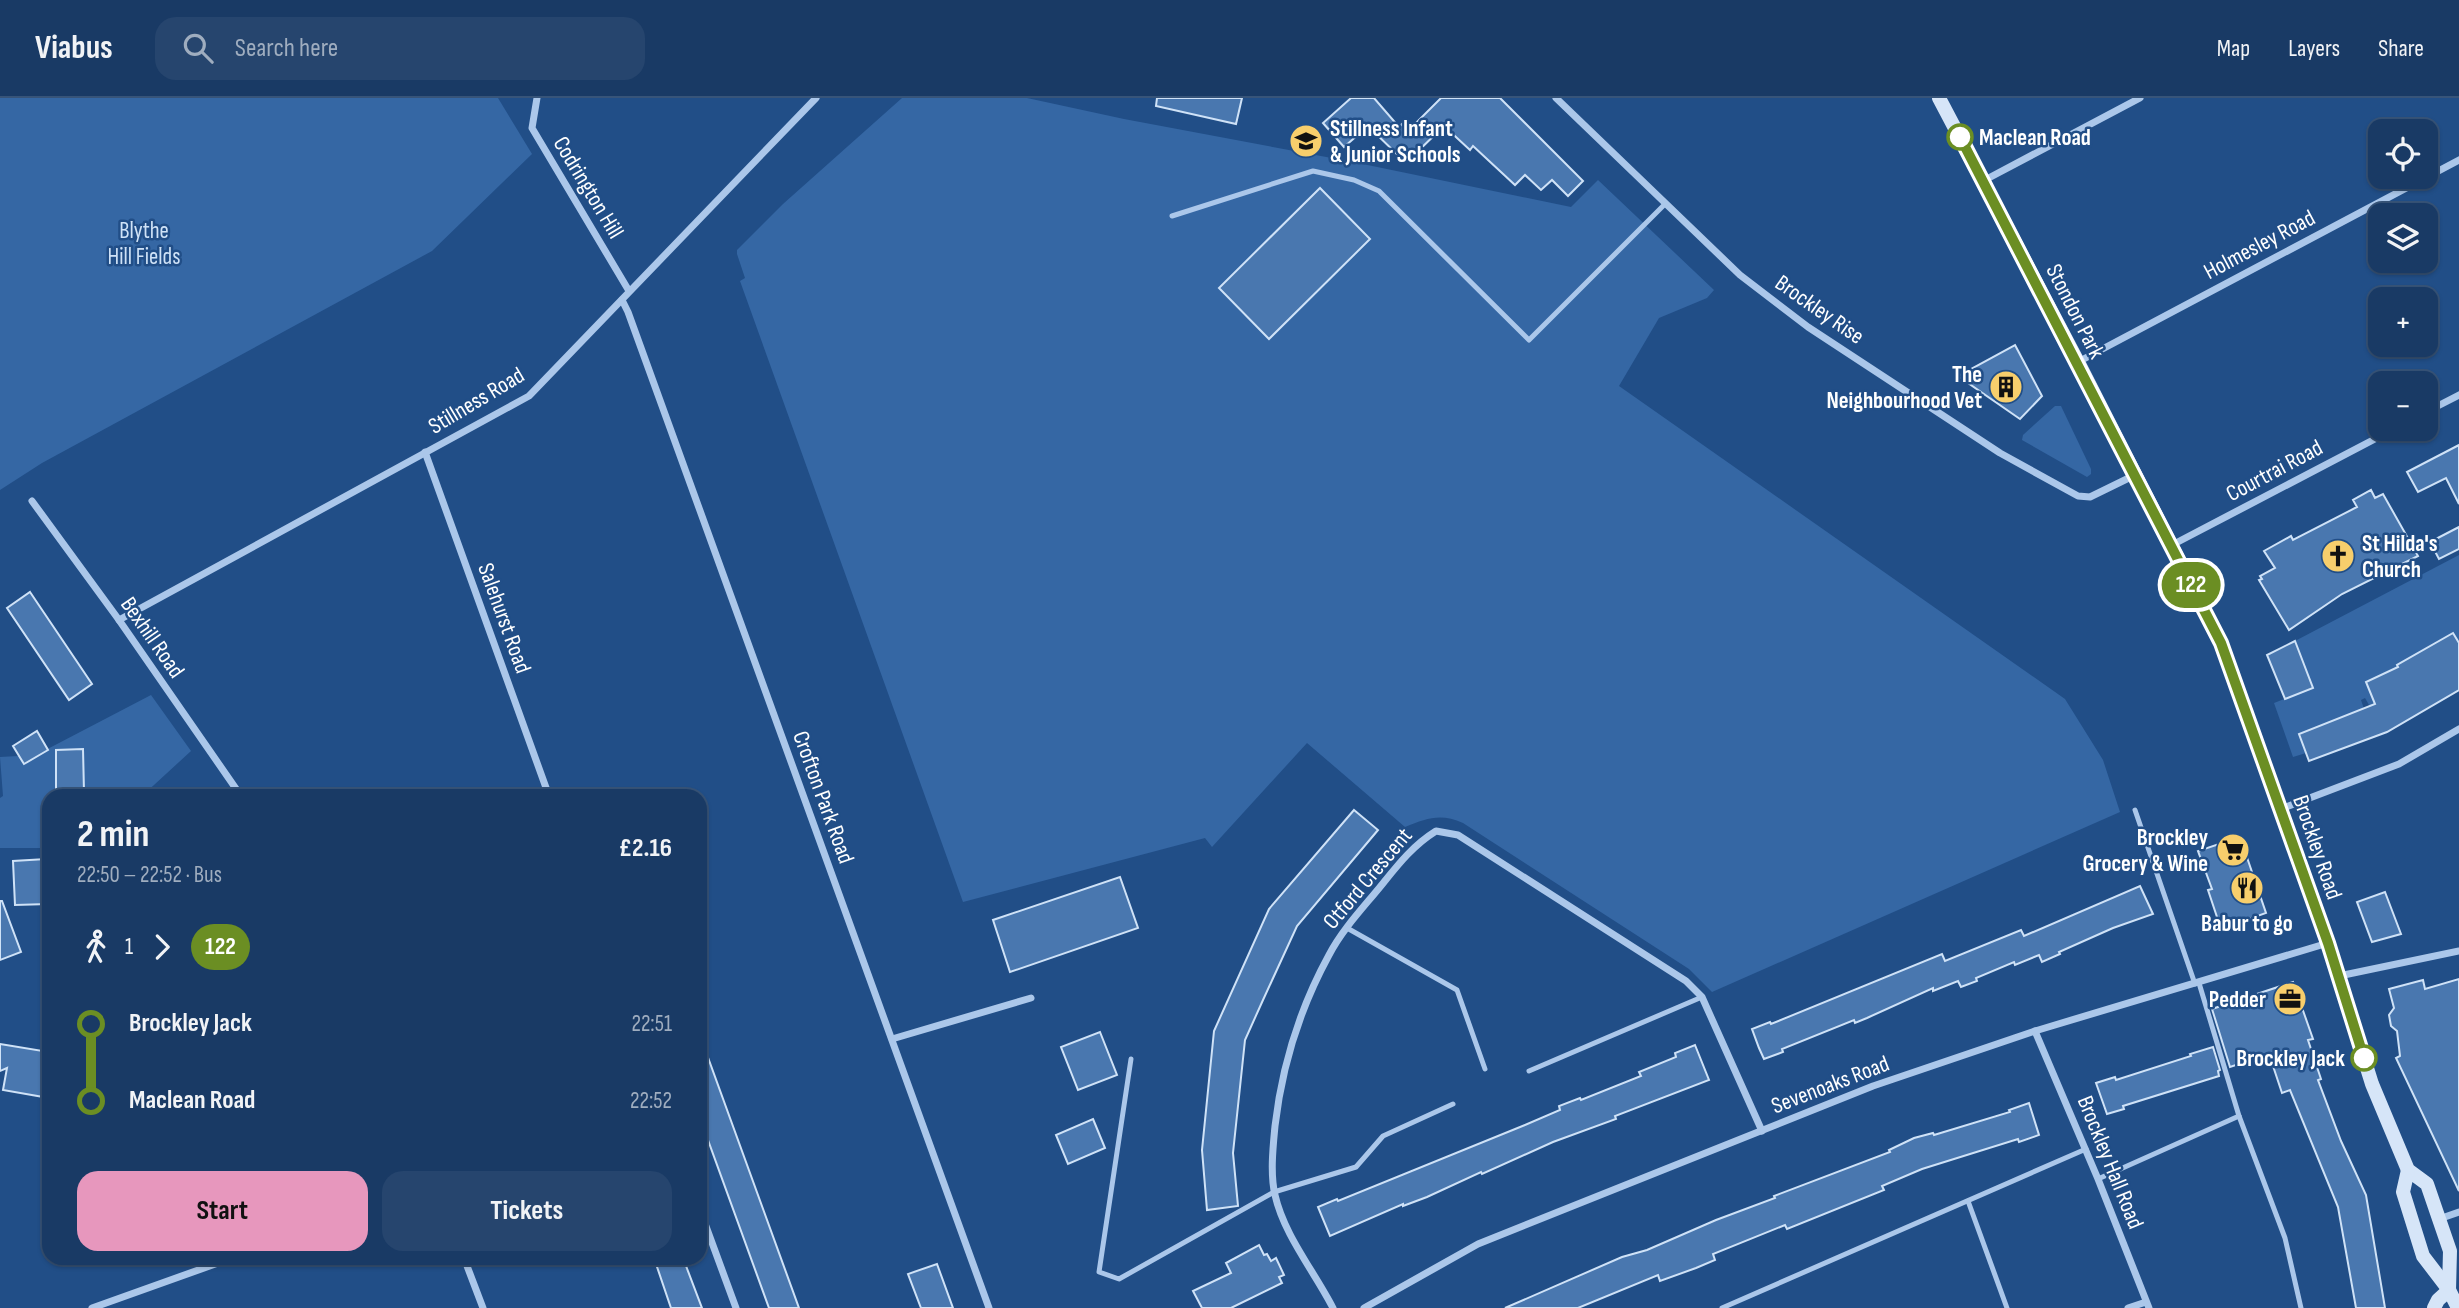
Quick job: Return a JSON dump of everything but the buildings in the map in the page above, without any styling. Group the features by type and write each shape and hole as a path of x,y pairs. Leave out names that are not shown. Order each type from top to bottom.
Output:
{"main road":[{"name":"Stondon Park","path":"1939,98 2171,546"},
{"name":"Brockley Road","path":"2171,546 2221,643 2328,943 2372,1084 2408,1170 2427,1184 2449,1251 2458,1308"},
{"name":"Brockley Road","path":"2408,1170 2403,1192 2423,1256 2454,1293"},
{"path":"2434,1308 2438,1300 2454,1293"}],"street":[{"name":"Codrington Hill","path":"537,98 532,128 629,291"},
{"name":"Stillness Road","path":"119,620 529,396 817,98"},
{"name":"Brockley Rise","path":"1556,98 1740,275 1808,327 2000,453 2078,496 2090,497 2135,475"},
{"path":"1983,181 2140,98"},
{"name":"Holmesley Road","path":"2078,362 2459,160"},
{"name":"Crofton Park Road","path":"622,300 633,324 989,1308"},
{"path":"2438,406 2459,395"},
{"name":"Courtrai Road","path":"2171,546 2371,441"},
{"name":"Salehurst Road","path":"425,452 546,789"},
{"name":"Bexhill Road","path":"32,501 237,789"},
{"path":"2281,809 2399,764 2459,729"},
{"name":"Otford Crescent","path":"1333,1308 1281,1214 1274,1192 1274,1142 1279,1092 1295,1028 1329,954 1417,843 1436,831 1458,835 1686,981 1702,997 1762,1131"},
{"name":"Sevenoaks Road","path":"1364,1308 1478,1244 1873,1086 2035,1031 2328,943"},
{"path":"2339,976 2459,951"},
{"path":"892,1039 1031,998"},
{"name":"Brockley Hall Road","path":"2035,1031 2086,1149 2147,1305"},
{"path":"2439,1219 2459,1212"},
{"path":"707,1229 736,1308"},
{"path":"92,1308 212,1265"},
{"path":"467,1265 482,1308"},
{"path":"2128,1308 2147,1305"}],"lane":[{"path":"1172,216 1313,171 1354,180 1379,191 1529,340 1665,204"},
{"path":"2135,810 2197,983 2239,1116 2285,1238 2301,1308"},
{"path":"1347,928 1457,990 1485,1069"},
{"path":"1529,1070 1702,997"},
{"path":"1131,1059 1099,1272 1119,1279 1274,1192 1356,1167 1383,1136 1452,1104"},
{"path":"2098,1179 2239,1116"},
{"path":"1722,1308 2086,1149"},
{"path":"1968,1201 2007,1308"}],"green space":[{"name":"Blythe Hill Fields","path":"0,98 498,98 532,154 432,251 42,463 0,490"},
{"path":"902,98 1027,98 1571,207 1598,180 1714,290 1707,298 1659,318 1619,386 2065,699 2103,760 2120,812 1712,992 1689,969 1463,823 1448,818 1434,818 1405,827 1307,743 1212,847 1205,838 963,902 740,281 745,278 737,254 737,250 783,204"},
{"path":"2055,406 2061,406 2091,469 2091,474 2087,477 2022,440 2023,435"},
{"path":"2459,555 2459,643 2453,633 2397,665 2408,688 2372,710 2365,698 2361,700 2364,709 2299,734 2306,753 2293,757 2274,703 2313,688 2295,641"},
{"path":"151,695 191,751 150,789 42,789 42,848 0,848 0,798 3,796 0,757 36,755"}],"bus line":[{"name":"122","path":"1960,137 2221,643 2294,844 2364,1058"}],"place":[{"name":"Maclean Road","path":"1960,137"},
{"name":"Stillness Infant & Junior Schools","path":"1306,141"},
{"name":"The Neighbourhood Vet","path":"2006,387"},
{"name":"St Hilda's Church","path":"2338,556"},
{"name":"Brockley Grocery & Wine","path":"2233,850"},
{"name":"Babur to go","path":"2247,888"},
{"name":"Pedder","path":"2290,999"},
{"name":"Brockley Jack","path":"2364,1058"}]}
